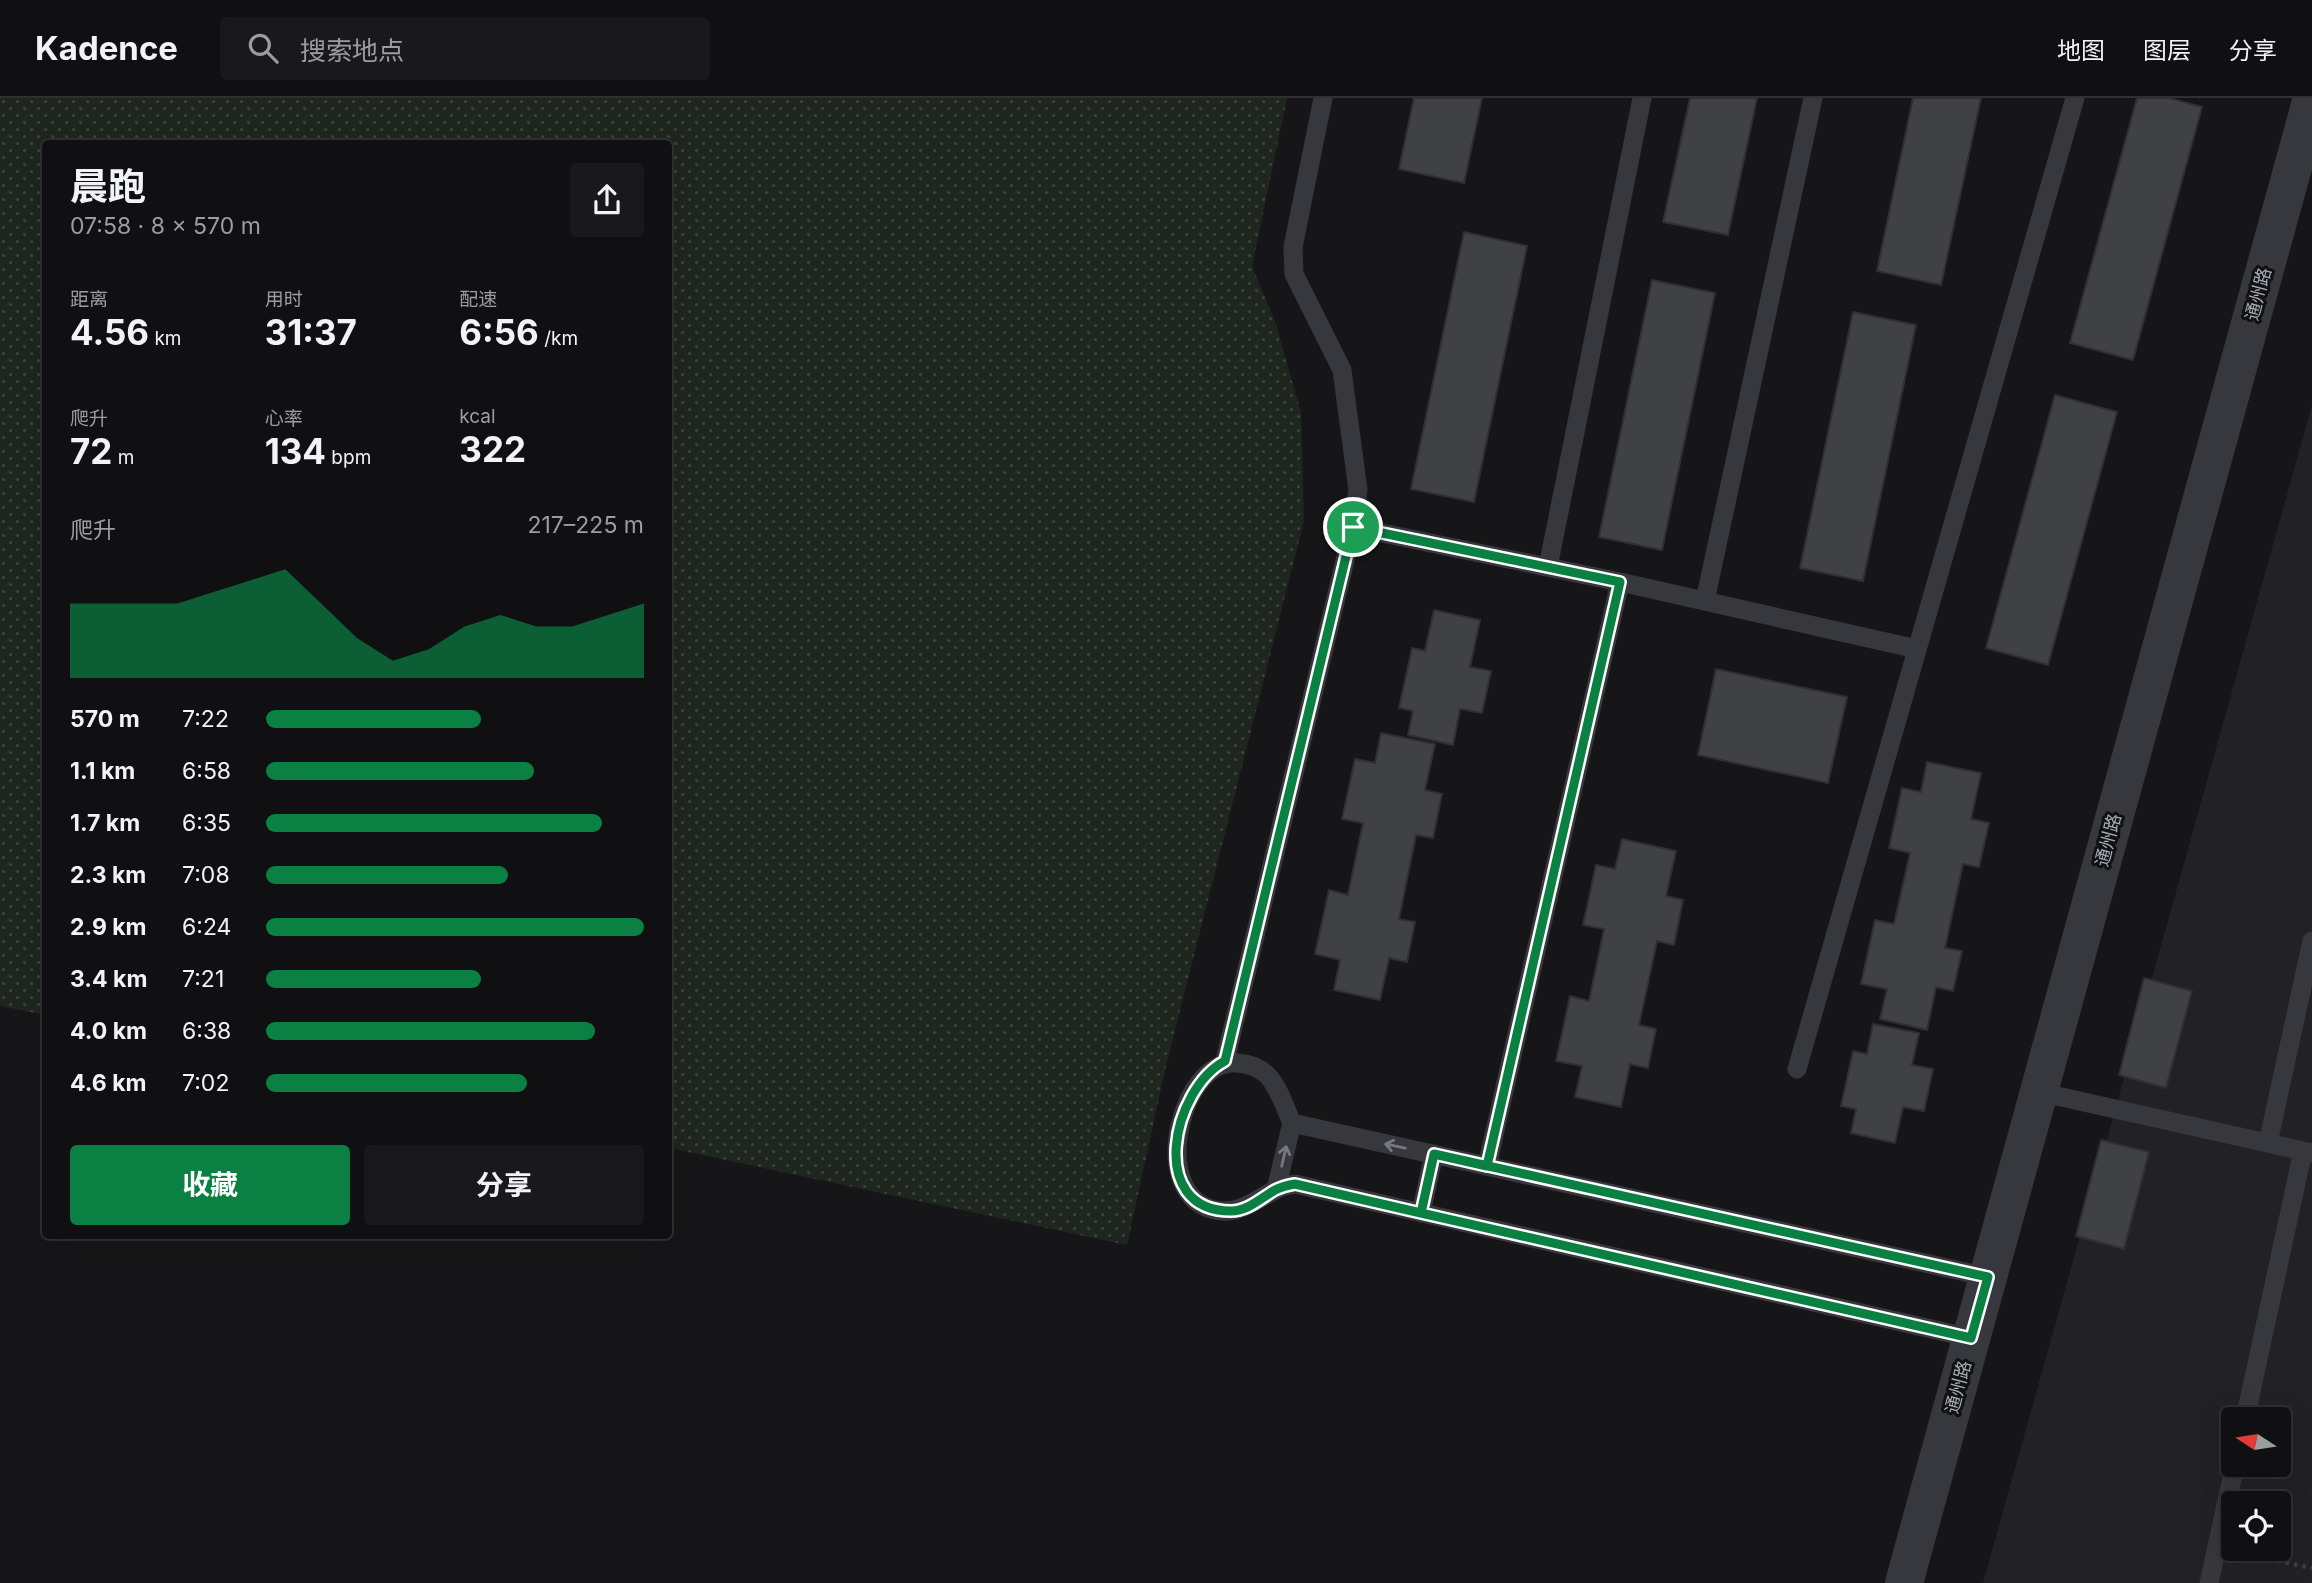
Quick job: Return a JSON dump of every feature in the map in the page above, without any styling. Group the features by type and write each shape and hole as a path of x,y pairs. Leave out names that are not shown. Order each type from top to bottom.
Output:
{"street":[{"name":"通州路","path":"1904,1583 2312,98"}],"lane":[{"path":"1225,1061 1353,527 1358,490 1342,370 1294,274 1293,247 1324,98"},
{"path":"1548,567 1642,98"},
{"path":"1705,601 1813,98"},
{"path":"1797,1069 2075,98"},
{"path":"1353,527 1620,582 1917,649"},
{"path":"1487,1166 1620,582"},
{"path":"2268,1143 2312,941"},
{"path":"1276,1189 1292,1123 1267,1075 1248,1064 1225,1061 1212,1068 1195,1088 1186,1109 1175,1152 1178,1176 1192,1199 1211,1209 1235,1211 1259,1201 1276,1189 1295,1184 1971,1338"},
{"path":"2039,1092 2307,1152 2248,1407"},
{"path":"1292,1123 1988,1277"},
{"path":"1421,1213 1434,1154"},
{"path":"2209,1583 2232,1477"}],"path":[{"path":"2217,1548 2312,1568"}],"shaded area":[{"path":"0,98 1287,98 1252,266 1276,324 1301,413 1304,521 1166,1066 1127,1245 672,1149 672,140 42,140 42,1014 0,1006"},
{"path":"2312,405 2312,1583 1983,1583"}],"building":[{"path":"1414,98 1482,98 1464,183 1399,169"},
{"path":"1690,98 1757,98 1728,235 1663,222"},
{"path":"1913,98 1981,98 1941,285 1877,271"},
{"path":"2137,98 2169,98 2202,107 2133,360 2070,343"},
{"path":"1464,232 1527,246 1474,502 1411,489"},
{"path":"1652,280 1715,293 1662,550 1599,537"},
{"path":"1853,312 1916,325 1863,581 1800,568"},
{"path":"2055,395 2117,412 2048,665 1986,648"},
{"path":"1434,610 1480,620 1470,667 1491,671 1482,713 1460,709 1453,745 1408,735 1413,711 1399,708 1412,648 1425,651"},
{"path":"1716,669 1847,697 1828,783 1698,755"},
{"path":"1381,733 1435,744 1425,790 1442,794 1433,838 1416,835 1399,919 1415,922 1407,962 1389,958 1380,1000 1334,990 1340,960 1315,954 1329,890 1348,895 1363,823 1342,819 1355,759 1375,763"},
{"path":"1927,762 1981,773 1971,819 1989,823 1979,867 1963,864 1945,948 1962,951 1953,991 1936,987 1927,1030 1880,1019 1887,989 1861,984 1875,920 1894,924 1910,853 1889,848 1902,788 1921,792"},
{"path":"1622,839 1676,851 1666,896 1683,900 1674,945 1657,941 1639,1025 1656,1029 1648,1068 1630,1064 1621,1107 1575,1097 1582,1066 1556,1061 1570,996 1589,1001 1604,929 1583,925 1596,865 1615,869"},
{"path":"2144,978 2192,991 2166,1088 2119,1075"},
{"path":"1873,1024 1919,1033 1912,1065 1933,1069 1924,1111 1903,1107 1895,1143 1851,1133 1856,1109 1841,1106 1853,1051 1867,1054"},
{"path":"2101,1140 2149,1152 2124,1249 2076,1236"}],"route":[{"path":"1353,527 1225,1061 1212,1068 1195,1088 1180,1129 1175,1152 1178,1176 1192,1199 1211,1209 1235,1211 1259,1201 1276,1189 1295,1184 1421,1213 1434,1154 1487,1166 1988,1277 1971,1338 1421,1213 1434,1154 1487,1166 1620,582 1353,527"}]}
